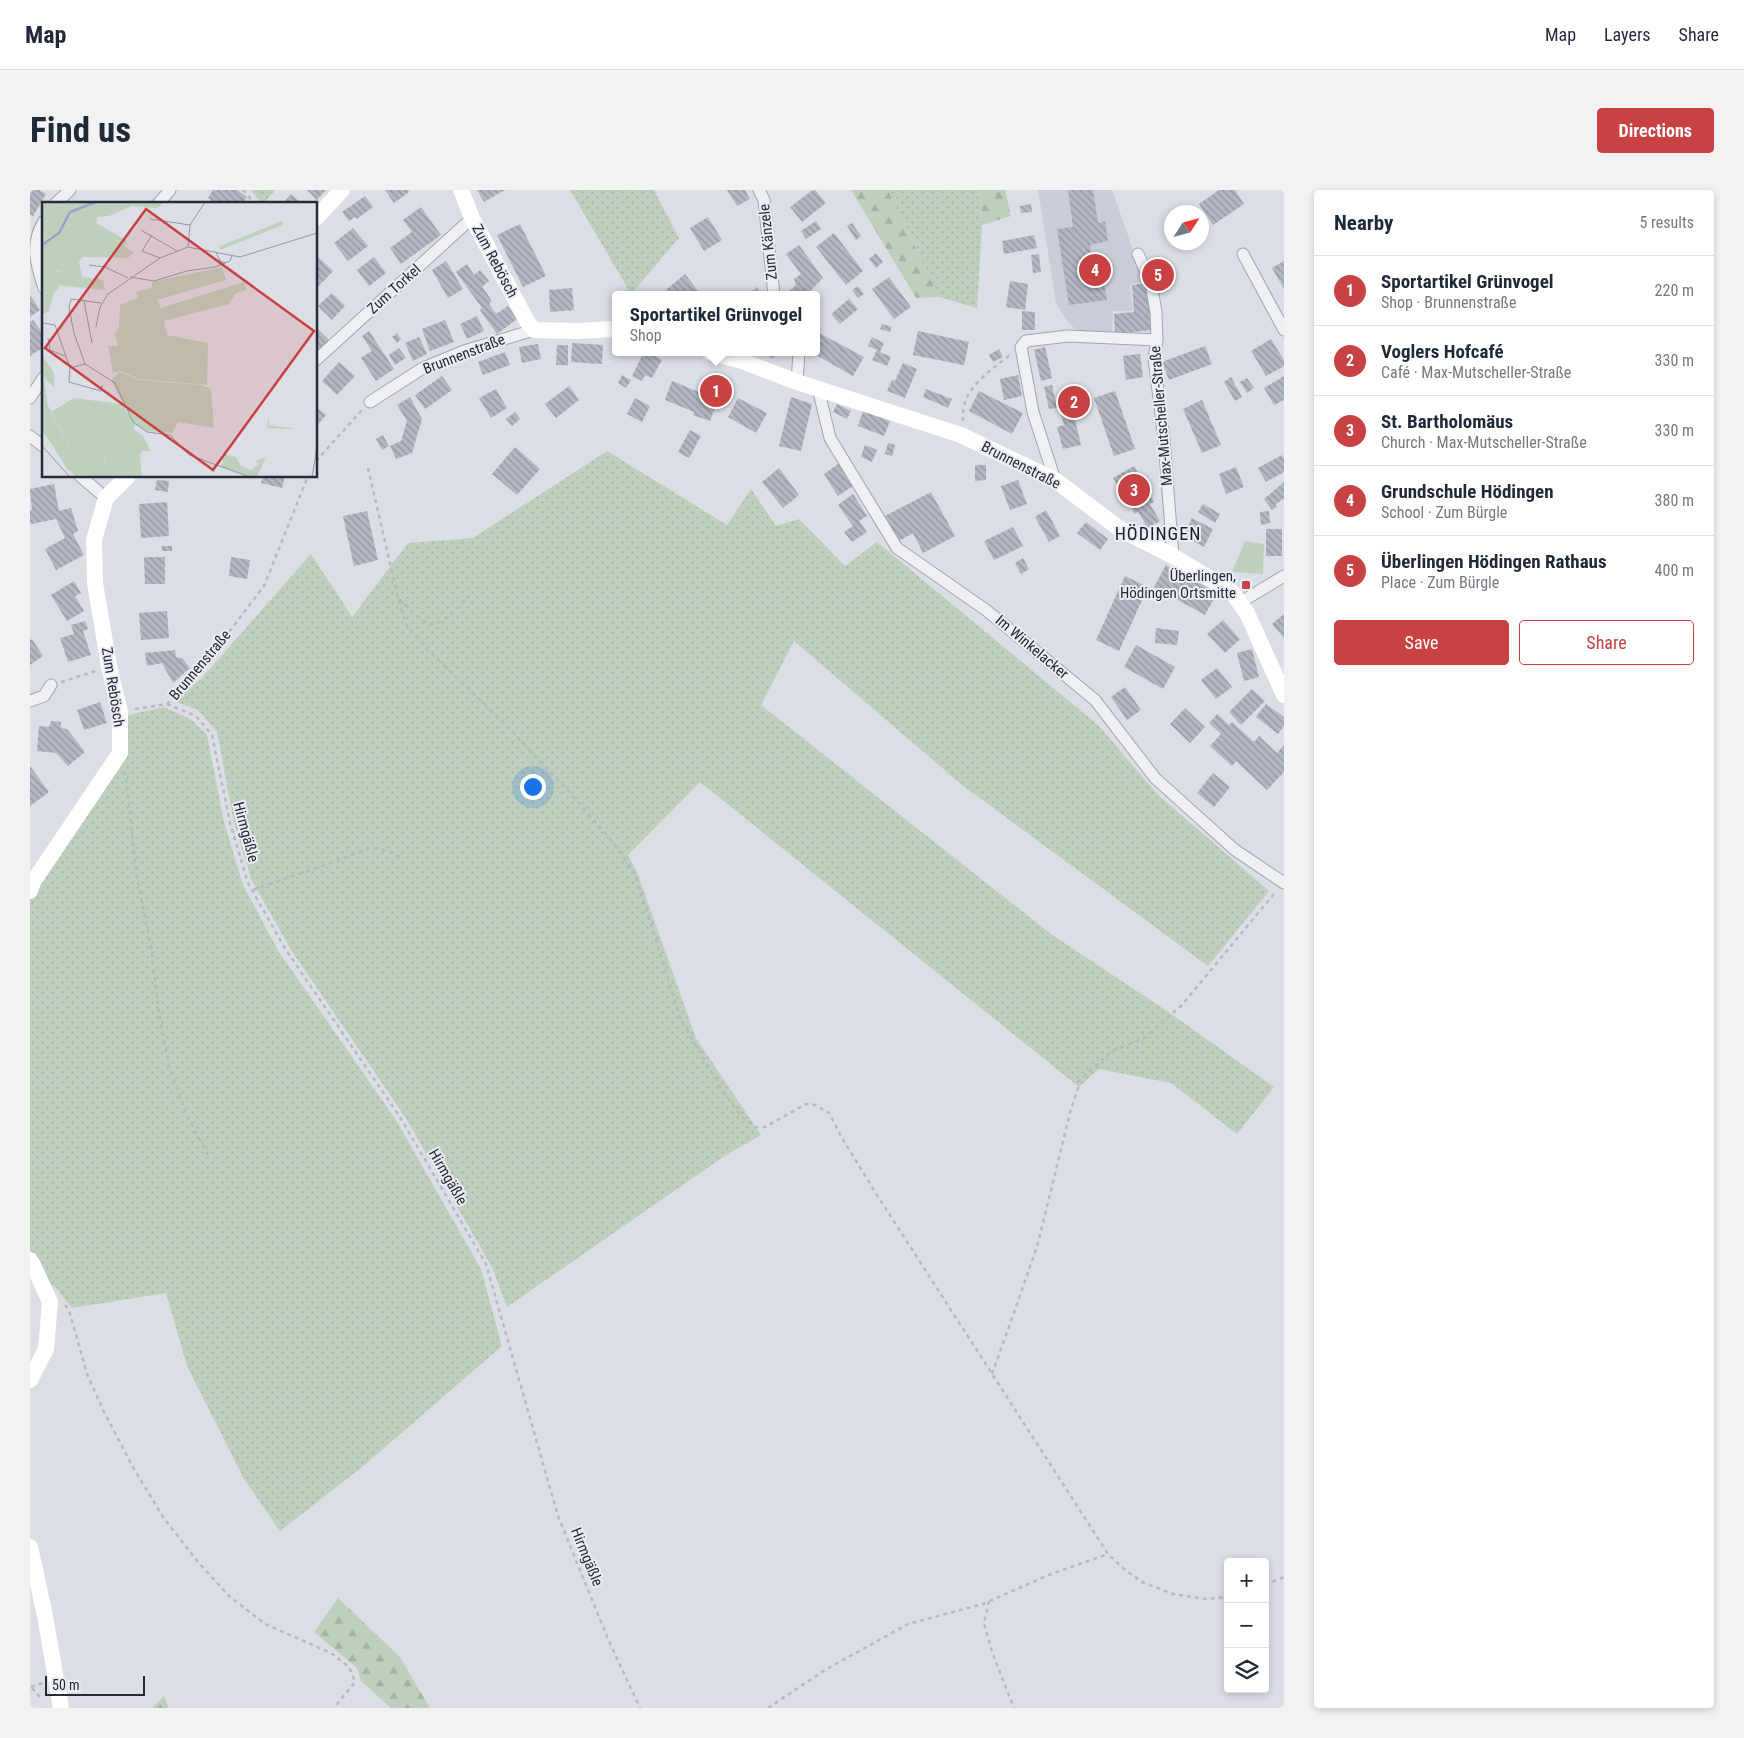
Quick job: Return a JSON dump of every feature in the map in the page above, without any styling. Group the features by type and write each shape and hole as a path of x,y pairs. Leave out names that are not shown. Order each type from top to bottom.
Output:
{"street":[{"path":"57,202 70,190"},
{"path":"160,202 170,190"},
{"path":"318,216 342,190"},
{"name":"Zum Rebösch","path":"461,190 472,218 528,323 534,330"},
{"name":"Zum Känzele","path":"759,190 764,200 774,291"},
{"name":"Zum Torkel","path":"318,358 472,218"},
{"path":"42,223 37,232 35,261 42,282"},
{"path":"1138,254 1151,284 1156,312 1157,340"},
{"path":"1243,254 1284,330"},
{"name":"Brunnenstraße","path":"370,402 423,368 464,351 534,330 612,329"},
{"name":"Max-Mutscheller-Straße","path":"1021,347 1026,341 1068,336 1157,340 1154,358 1164,439 1173,556"},
{"path":"1021,347 1033,412 1055,480"},
{"name":"Brunnenstraße","path":"724,356 960,435 1055,480 1120,529 1173,556 1232,592 1241,602 1284,695"},
{"path":"797,382 799,356"},
{"path":"30,398 42,379"},
{"name":"Im Winkelacker","path":"818,388 830,438 897,548 986,610 1095,700 1156,778 1235,850 1280,881"},
{"path":"30,436 42,445"},
{"path":"82,478 106,498"},
{"name":"Zum Rebösch","path":"120,753 120,712 109,666 95,583 94,540 106,498 126,478"},
{"path":"1241,602 1284,576"},
{"path":"30,701 44,696 51,685"},
{"path":"32,887 120,753"},
{"path":"30,1260 50,1302 46,1349 30,1380"},
{"path":"30,1547 61,1708"}],"path":[{"path":"244,190 253,202"},
{"path":"960,435 964,403 971,390 1021,347"},
{"path":"318,459 370,402"},
{"path":"368,468 398,598 406,624 422,643 506,725 569,792 612,841 634,872 682,1022 722,1090 741,1116 756,1127 765,1127 806,1104 815,1105 829,1113 875,1192 1108,1554 1142,1582 1173,1594 1205,1599 1224,1597"},
{"name":"Brunnenstraße","path":"120,712 167,704 201,669 264,586 307,478"},
{"path":"398,598 416,616 429,625 439,623 469,596"},
{"path":"51,685 109,666"},
{"name":"Hirmgäßle","path":"167,704 196,716 212,735 230,823 248,883 286,950 400,1117 486,1264 558,1516 608,1639 640,1708"},
{"path":"120,753 124,769 137,877 151,947 159,1013 169,1066 187,1116 208,1155"},
{"path":"253,890 369,848 386,850 400,857"},
{"path":"992,1374 1038,1243 1078,1082 1112,1051 1143,1039 1182,1004 1273,894 1280,881"},
{"path":"65,1304 69,1310 87,1374 134,1469 163,1517 198,1562 229,1596 265,1624 331,1653 349,1667 355,1682 334,1708"},
{"path":"768,1708 825,1670 908,1624 989,1601 1050,1574 1108,1554"},
{"path":"1269,1583 1284,1577"},
{"path":"989,1601 984,1623 992,1652 1014,1708"}],"shaded area":[{"path":"1038,190 1112,190 1143,282 1130,284 1133,311 1113,311 1112,333 1078,332 1067,321 1056,303"}],"green space":[{"path":"251,190 275,190 265,202 261,202"},
{"path":"570,190 654,190 679,238 634,291 629,291"},
{"path":"851,190 888,190 939,297 916,298"},
{"path":"888,190 980,190 982,225 977,308 939,297"},
{"path":"980,190 1005,190 1011,216 982,225"},
{"path":"607,451 727,525 751,489 776,526 799,519 845,566 877,542 1099,726 1158,795 1269,891 1208,966 962,785 794,641 761,705 1051,934 1167,1011 1274,1087 1237,1134 1171,1083 1099,1069 1079,1087 700,782 628,855 637,872 696,1038 761,1135 726,1155 507,1307 492,1267 405,1117 291,950 252,881 234,823 217,732 198,710 174,701 202,678 311,554 352,617 408,543 473,538"},
{"path":"1245,541 1264,544 1263,574 1232,572"},
{"path":"164,707 192,720 207,735 224,822 243,885 279,952 396,1120 481,1269 502,1346 361,1468 280,1531 244,1479 187,1366 166,1293 72,1308 56,1288 49,1283 30,1252 30,899 124,753 124,716"},
{"path":"338,1598 400,1657 430,1708 391,1708 361,1681 357,1668 314,1632"},
{"path":"164,1696 169,1708 152,1708"}],"building":[{"path":"30,190 39,190 46,194 33,216 30,214"},
{"path":"213,190 237,190 247,197 243,202 213,202 208,198"},
{"path":"307,190 326,190 317,200"},
{"path":"385,190 408,190 409,192 394,203"},
{"path":"477,190 505,190 484,202"},
{"path":"727,190 745,190 750,199 737,206"},
{"path":"813,190 826,203 802,222 790,207"},
{"path":"1068,190 1093,190 1098,223 1105,221 1108,241 1090,245 1093,263 1101,261 1107,300 1069,305 1057,229 1073,227"},
{"path":"1219,190 1235,190 1244,204 1213,225 1209,219 1209,205 1199,204"},
{"path":"291,194 300,202 284,202"},
{"path":"365,196 373,207 357,219 355,217 349,221 342,212"},
{"path":"1031,204 1032,212 1021,213 1020,206"},
{"path":"421,207 441,235 401,264 390,248 412,232 403,220"},
{"path":"708,217 722,240 704,251 690,228"},
{"path":"816,221 821,229 806,239 801,231"},
{"path":"852,223 861,236 856,240 847,226"},
{"path":"520,224 546,276 523,287 497,235"},
{"path":"353,228 368,246 348,261 334,243"},
{"path":"834,233 863,271 846,285 816,247"},
{"path":"1034,235 1037,248 1004,254 1002,241"},
{"path":"799,245 823,278 810,291 789,291 796,285 794,279 801,274 786,254"},
{"path":"876,253 883,262 876,268 869,259"},
{"path":"1039,254 1041,272 1033,273 1031,255"},
{"path":"318,257 333,271 318,287"},
{"path":"374,257 386,273 369,286 357,270"},
{"path":"446,261 463,289 448,298 432,270"},
{"path":"1284,261 1284,289 1272,268"},
{"path":"467,264 474,275 480,270 489,281 483,288 492,301 489,304 496,314 508,306 517,319 497,334 480,310 482,308 456,272"},
{"path":"1159,271 1161,277 1156,279 1154,272"},
{"path":"685,274 698,291 665,291"},
{"path":"889,277 911,307 894,319 872,289"},
{"path":"1010,281 1028,284 1025,310 1006,307"},
{"path":"1147,283 1152,330 1115,334 1114,314 1134,312 1132,285"},
{"path":"858,286 864,294 858,298 852,290"},
{"path":"572,288 574,310 550,312 549,290"},
{"path":"332,293 345,306 332,320 318,306"},
{"path":"30,295 40,310 30,317"},
{"path":"849,299 858,309 840,324 831,314"},
{"path":"1022,311 1035,312 1035,330 1022,330"},
{"path":"477,316 484,331 467,339 460,324"},
{"path":"33,320 42,332 42,348 30,356 30,322"},
{"path":"445,320 454,342 430,351 422,329"},
{"path":"882,324 892,327 890,332 880,329"},
{"path":"318,329 329,340 318,350"},
{"path":"369,331 394,369 376,381 361,358 372,351 362,336"},
{"path":"918,331 969,342 964,365 913,355"},
{"path":"397,333 401,339 397,343 392,337"},
{"path":"820,334 864,357 853,376 818,356 820,356"},
{"path":"419,337 427,354 413,361 405,343"},
{"path":"872,337 884,343 880,352 891,357 887,366 872,360 877,350 868,346"},
{"path":"1271,339 1284,360 1284,366 1266,376 1251,351"},
{"path":"572,343 603,345 602,364 571,362"},
{"path":"538,344 541,359 522,363 519,347"},
{"path":"557,345 568,345 568,365 556,365"},
{"path":"1205,346 1212,364 1169,380 1162,362"},
{"path":"1045,347 1052,378 1041,381 1034,350"},
{"path":"399,348 406,358 395,365 389,355"},
{"path":"999,349 1003,357 993,362 989,355"},
{"path":"505,352 510,365 483,375 478,362"},
{"path":"1140,354 1143,377 1126,380 1123,356"},
{"path":"642,356 654,356 662,360 652,378 645,375 642,381 632,376"},
{"path":"339,362 355,376 337,395 322,381"},
{"path":"903,363 917,369 905,398 887,391 892,380 895,381"},
{"path":"622,375 631,380 626,388 618,383"},
{"path":"1018,375 1022,396 1004,400 1000,379"},
{"path":"442,376 452,390 425,409 415,395"},
{"path":"1284,376 1284,400 1274,405 1264,388"},
{"path":"1231,377 1242,397 1235,401 1224,382"},
{"path":"1247,378 1254,388 1247,393 1240,382"},
{"path":"672,381 701,393 705,383 722,390 710,421 693,415 694,412 665,400"},
{"path":"1052,385 1057,408 1049,409 1044,387"},
{"path":"569,386 579,400 556,418 545,404"},
{"path":"496,389 507,408 491,418 479,398"},
{"path":"926,389 952,399 948,408 923,397"},
{"path":"979,391 1023,413 1012,434 969,411"},
{"path":"1115,391 1135,449 1114,456 1094,398"},
{"path":"1078,395 1082,413 1074,415 1081,445 1063,449 1057,427 1064,425 1057,400"},
{"path":"410,397 422,419 412,453 396,459 390,446 401,441 407,421 397,405"},
{"path":"791,397 812,404 801,451 779,446"},
{"path":"635,398 650,406 642,422 627,414"},
{"path":"738,398 767,413 756,433 728,417"},
{"path":"1202,400 1221,445 1202,453 1183,409"},
{"path":"837,404 851,411 847,419 833,412"},
{"path":"318,409 326,415 318,425"},
{"path":"863,411 890,421 884,436 858,426"},
{"path":"515,412 520,419 512,426 506,419"},
{"path":"690,430 701,436 689,458 678,452"},
{"path":"383,435 389,446 382,450 376,439"},
{"path":"888,443 895,445 892,456 885,454"},
{"path":"865,445 877,450 872,462 861,457"},
{"path":"515,447 540,469 517,495 492,474"},
{"path":"1282,455 1284,459 1284,472 1266,482 1258,468"},
{"path":"838,464 853,486 838,496 824,474"},
{"path":"975,465 986,465 986,480 975,481"},
{"path":"1134,466 1154,502 1150,504 1160,521 1148,528 1138,512 1135,514 1113,478"},
{"path":"1236,467 1244,487 1226,494 1219,474"},
{"path":"779,468 799,495 783,508 762,482"},
{"path":"262,478 284,478 282,488 261,483"},
{"path":"157,480 169,481 168,492 155,490"},
{"path":"1018,480 1027,504 1010,510 1001,486"},
{"path":"1284,482 1284,498 1272,510 1264,499"},
{"path":"54,484 59,511 71,508 78,531 73,534 84,555 56,570 45,549 65,538 56,519 31,524 30,521 30,510 32,510 30,489"},
{"path":"931,492 955,536 923,553 913,533 899,541 885,516"},
{"path":"853,494 867,516 859,521 867,532 852,542 844,532 853,526 838,505"},
{"path":"167,502 169,536 141,538 139,504"},
{"path":"1203,504 1220,514 1215,523 1198,512"},
{"path":"1046,510 1060,536 1049,542 1035,517"},
{"path":"367,511 378,560 354,566 343,516"},
{"path":"1269,511 1270,523 1261,525 1260,512"},
{"path":"1192,518 1213,529 1204,547 1183,536"},
{"path":"1086,522 1108,539 1100,550 1077,533"},
{"path":"1013,527 1023,546 994,560 984,541"},
{"path":"1266,529 1282,529 1282,556 1266,556"},
{"path":"162,546 172,546 172,551 162,551"},
{"path":"144,557 165,557 165,584 145,584"},
{"path":"231,557 250,560 247,579 229,576"},
{"path":"1023,558 1029,569 1021,574 1015,563"},
{"path":"1166,565 1217,593 1205,615 1154,587"},
{"path":"1125,576 1148,587 1119,651 1096,640"},
{"path":"74,581 81,593 75,596 84,611 67,621 51,595"},
{"path":"167,611 169,638 141,640 139,613"},
{"path":"1284,614 1284,638 1272,624"},
{"path":"1223,620 1240,639 1225,653 1207,634"},
{"path":"85,621 88,629 83,631 91,655 68,662 60,638 74,634 71,625"},
{"path":"1156,628 1179,631 1177,645 1155,643"},
{"path":"32,639 43,656 30,665 30,640"},
{"path":"1136,645 1175,667 1163,689 1124,667"},
{"path":"1252,649 1259,677 1244,681 1237,653"},
{"path":"175,650 176,657 182,658 190,668 173,683 162,663 147,666 145,653"},
{"path":"1217,668 1232,687 1216,699 1201,680"},
{"path":"1125,687 1141,710 1127,720 1111,697"},
{"path":"1252,689 1265,701 1241,725 1229,712"},
{"path":"100,702 107,723 84,730 77,710"},
{"path":"1266,704 1284,717 1284,726 1278,734 1256,717"},
{"path":"1185,708 1205,727 1190,743 1170,724"},
{"path":"1217,714 1229,725 1232,722 1254,742 1259,736 1277,753 1284,745 1284,772 1267,790 1236,761 1232,766 1210,746 1221,734 1209,723"},
{"path":"51,721 61,722 61,728 67,729 85,752 68,766 56,753 37,751 39,726 49,727"},
{"path":"30,766 49,792 30,806"},
{"path":"1213,773 1230,787 1214,807 1197,793"}],"place":[{"name":"Grundschule Hödingen","path":"1095,270"},
{"name":"Überlingen Hödingen Rathaus","path":"1158,275"},
{"name":"Sportartikel Grünvogel","path":"716,391"},
{"name":"Voglers Hofcafé","path":"1074,402"},
{"name":"St. Bartholomäus","path":"1134,490"},
{"name":"Überlingen, Hödingen Ortsmitte","path":"1246,585"}],"district":[{"name":"HÖDINGEN","path":"1158,534"}]}
